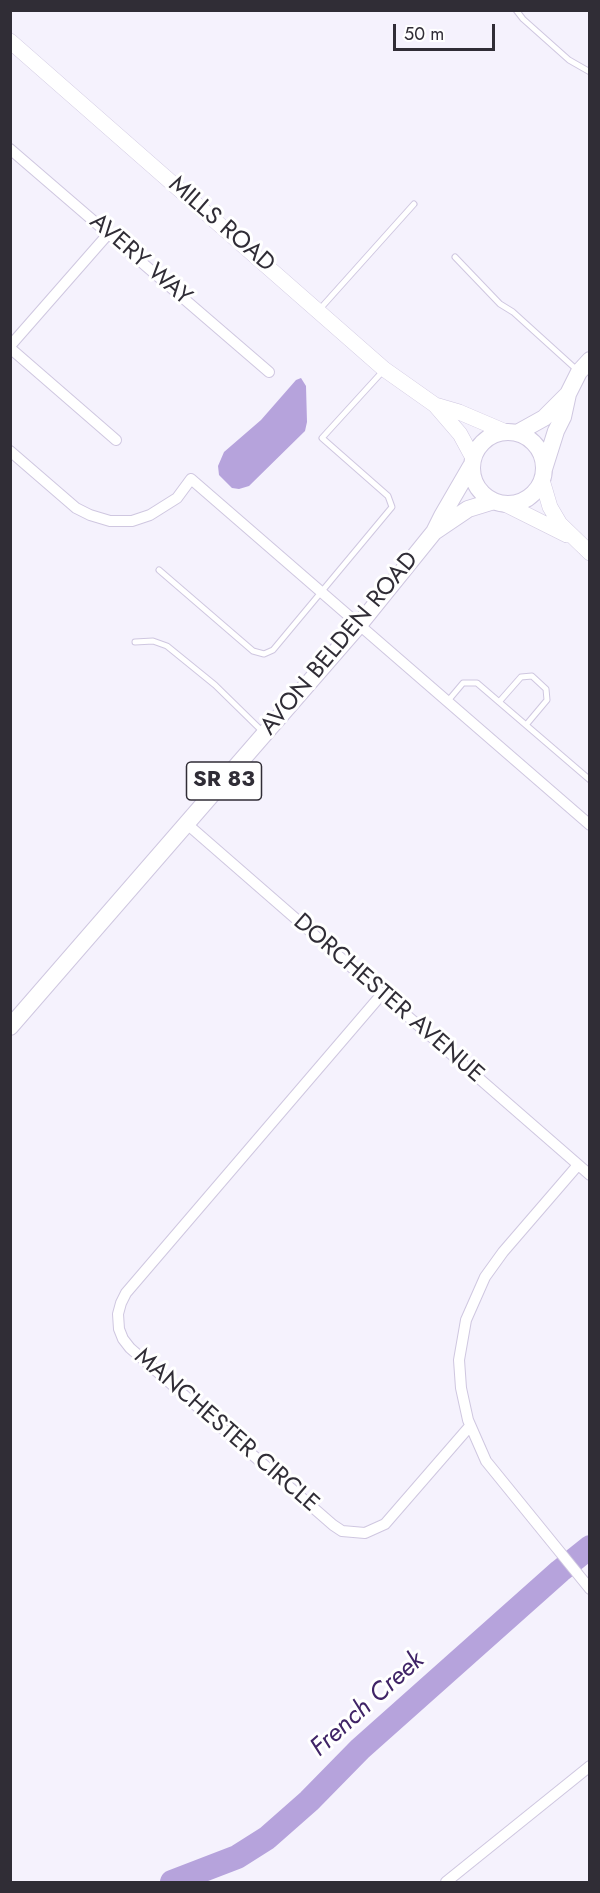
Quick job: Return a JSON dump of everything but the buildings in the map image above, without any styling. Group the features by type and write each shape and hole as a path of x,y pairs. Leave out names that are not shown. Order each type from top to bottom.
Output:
{"main road":[{"path":"511,433 544,418 568,394 584,366"},
{"path":"543,475 542,457 537,446 528,438 511,433 495,434 485,440 478,448 472,462 473,479 478,488 499,503 517,503 527,498 536,490 543,475 556,431 563,417 568,394"},
{"name":"AVON BELDEN ROAD","path":"10,1027 358,625 434,532 472,462"},
{"name":"AVON BELDEN ROAD","path":"434,532 466,510 499,503"}],"street":[{"name":"MILLS ROAD","path":"10,41 384,369 435,405 460,434 472,462"},
{"name":"AVERY WAY","path":"10,149 269,372"},
{"path":"109,233 10,347 116,440"},
{"name":"MILLS ROAD","path":"435,405 511,433"},
{"path":"10,451 76,508 90,515 110,520 132,521 150,515 177,498 191,479 590,825"},
{"path":"543,475 554,515 571,537 590,553"},
{"path":"499,503 571,537"},
{"name":"DORCHESTER AVENUE","path":"187,824 590,1175"},
{"name":"MANCHESTER CIRCLE","path":"382,994 126,1293 118,1314 119,1329 130,1348 342,1531 365,1533 385,1524 470,1426"},
{"path":"578,1165 493,1264 471,1306 459,1360 461,1388 470,1426 490,1467 590,1589"},
{"path":"446,1882 590,1766"}],"lane":[{"path":"516,10 569,60 590,72"},
{"path":"318,311 414,204"},
{"path":"455,257 500,304 584,366"},
{"path":"159,570 254,651 264,654 273,650 392,507 388,496 322,438 384,369"},
{"path":"135,642 153,641 167,646 215,685 264,734"},
{"path":"499,702 521,677 532,676 546,689 547,700 526,725"},
{"path":"447,702 463,684 477,683 590,780"}],"shaded area":[{"path":"301,378 306,386 305,431 249,486 239,489 232,488 219,475 218,466 224,452 261,420 296,380"}],"waterway":[{"name":"French Creek","path":"172,1882 237,1857 267,1838 309,1801 360,1749 590,1547"}]}
